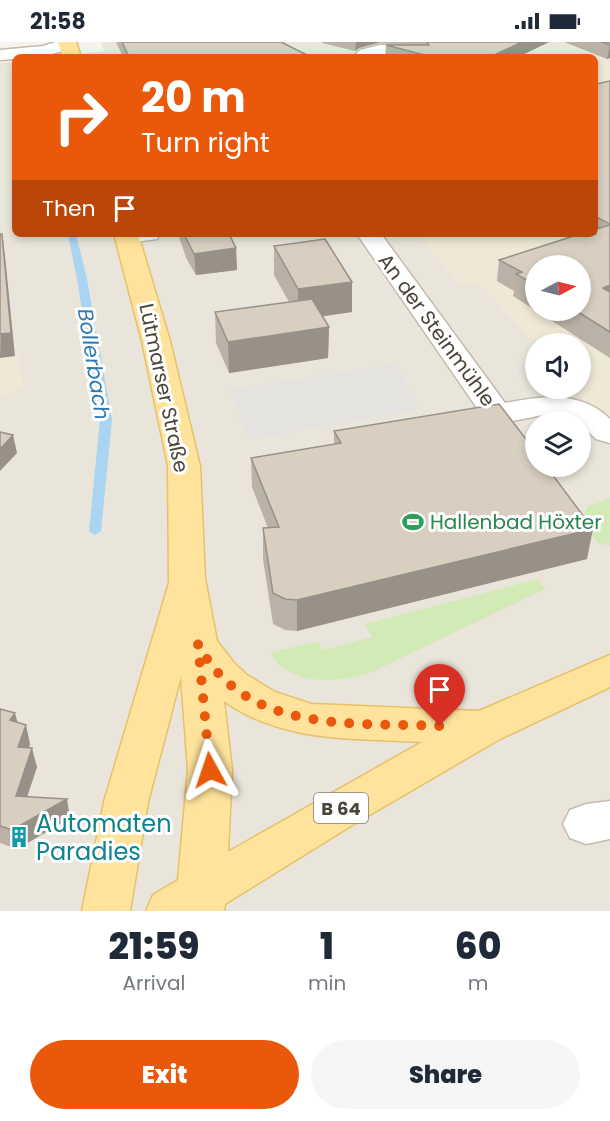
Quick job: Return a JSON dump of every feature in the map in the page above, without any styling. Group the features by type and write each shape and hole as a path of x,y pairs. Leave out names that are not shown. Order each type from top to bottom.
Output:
{"main road":[{"name":"Lütmarser Straße","path":"134,237 184,465 187,579 198,644 210,770 190,905"},
{"name":"Lütmarser Straße","path":"106,911 126,802 187,579"},
{"path":"198,644 214,669 237,691 257,703 287,715 311,720 483,728"},
{"name":"B 64","path":"190,905 333,813 483,728 610,670"}],"street":[{"path":"1,43 27,42"},
{"path":"0,55 44,51 64,46"},
{"path":"367,54 395,51 412,54"},
{"name":"An der Steinmühle","path":"371,237 497,414 545,405 567,406 588,415 610,435"}],"shaded area":[{"path":"101,42 610,42 610,911 0,911 0,63 12,62 12,237 598,237 598,54 80,54 104,51"},
{"path":"560,42 610,42 610,429 583,399 591,399 591,333 525,334 478,281 460,287 420,237 598,237 598,54 583,54 587,53"},
{"path":"0,247 23,387 0,399"},
{"path":"395,364 421,409 249,440 229,390"}],"green space":[{"path":"610,498 610,546 598,543 582,521 587,507"},
{"path":"538,579 545,589 372,672 326,680 303,677 280,666 270,653 318,641 323,650 372,637 365,624"}],"building":[{"path":"122,42 281,42 305,54 128,54"},
{"path":"427,42 522,42 496,54 420,54 386,45 429,45"},
{"path":"610,81 610,224 598,218 598,84"},
{"path":"610,225 610,285 603,288 610,292 610,332 591,320 591,255 525,255 525,279 516,274 522,272 499,260 571,237 598,237 598,228"},
{"path":"0,234 2,234 11,333 0,334"},
{"path":"186,237 230,237 236,248 194,254"},
{"path":"325,239 352,282 298,289 274,246"},
{"path":"312,299 329,327 228,342 215,312"},
{"name":"Hallenbad Höxter","path":"499,404 525,438 525,477 554,477 593,529 297,600 285,599 273,593 263,528 279,527 251,458 341,443 334,431"},
{"path":"0,432 13,435 0,449"},
{"path":"0,709 15,713 10,720 26,725 18,747 32,748 16,796 67,799 12,830 0,826"}],"waterway":[{"name":"Bollerbach","path":"73,237 106,420 95,531"}],"place":[{"name":"Hallenbad Höxter","path":"413,522"},
{"name":"Automaten Paradies","path":"19,837"}],"route":[{"path":"210,770 198,644 207,661 220,677 237,691 257,703 287,715 311,720 440,726"}]}
